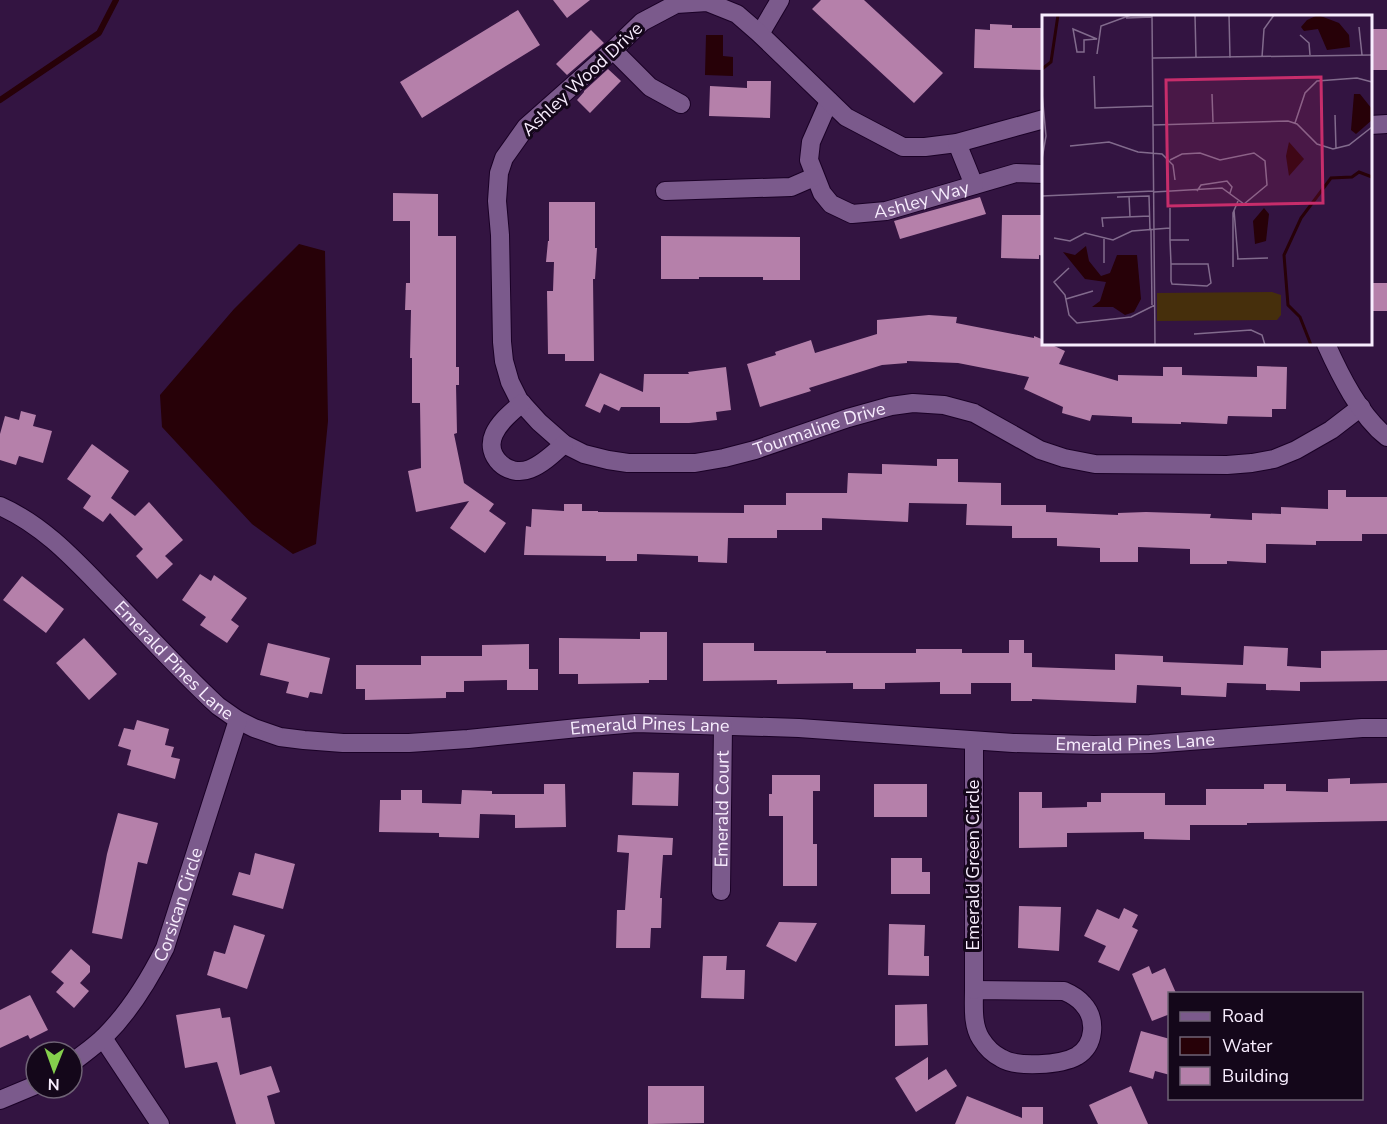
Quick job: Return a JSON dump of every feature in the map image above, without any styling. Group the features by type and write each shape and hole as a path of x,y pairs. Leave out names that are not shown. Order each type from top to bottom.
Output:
{"street":[{"path":"760,34 780,0"},
{"name":"Ashley Wood Drive","path":"504,158 526,127 642,22 676,4 706,2 737,14 846,117 903,147 957,143 1042,119"},
{"path":"613,50 650,87 681,104"},
{"name":"Ashley Way","path":"829,101 811,142 808,160 822,193 831,204 852,213 886,210 1016,173 1042,174"},
{"path":"1372,125 1387,124"},
{"path":"957,143 974,185"},
{"name":"Tourmaline Drive","path":"504,158 499,173 497,201 500,235 501,342 504,360 510,382 522,403 564,444 584,454 628,463 695,462 724,458 755,450 848,418 891,406 913,403 944,405 974,413 1040,450 1064,458 1095,464 1227,465 1274,459 1296,450 1331,430 1361,407"},
{"path":"665,191 791,187 814,177"},
{"path":"1326,345 1342,378 1361,407 1378,430 1387,437"},
{"path":"522,403 503,420 494,432 491,442 493,454 501,464 512,471 529,470 564,444"},
{"name":"Emerald Pines Lane","path":"0,506 41,530 74,559 218,706 254,728 304,740 409,743 468,740 636,723 799,728 974,741 1094,745 1150,744 1387,728"},
{"name":"Corsican Circle","path":"84,1053 103,1038 127,1012 148,982 165,948 238,720"},
{"name":"Emerald Court","path":"721,891 723,726"},
{"name":"Emerald Green Circle","path":"974,741 974,990 975,1022 980,1038 988,1049 1002,1059 1029,1064 1070,1060 1080,1054 1092,1036 1091,1016 1085,1005 1075,996 1064,991 974,990"},
{"path":"103,1038 160,1124"},
{"path":"0,1100 24,1090"}],"water":[{"path":"706,35 723,35 723,56 733,57 733,76 705,75"},
{"path":"299,244 325,251 328,421 316,544 293,554 252,524 162,427 160,395 234,309"}],"building":[{"path":"553,0 590,0 567,18"},
{"path":"821,0 864,0 943,73 914,103 812,9"},
{"path":"518,10 540,45 422,118 400,82"},
{"path":"990,24 1012,25 1012,28 1042,28 1042,70 974,68 975,29 990,30"},
{"path":"1372,29 1387,29 1387,70 1372,70"},
{"path":"591,30 604,43 567,75 556,64"},
{"path":"608,69 621,81 590,113 577,100"},
{"path":"747,81 771,81 770,118 709,116 710,86 747,88"},
{"path":"393,193 438,194 438,236 456,236 456,367 459,367 459,385 456,385 457,433 454,434 464,483 494,504 489,511 506,523 485,553 450,528 469,501 416,512 408,471 421,468 420,403 412,403 411,310 405,310 406,283 410,283 410,221 393,221"},
{"path":"980,197 986,214 900,239 894,221"},
{"path":"549,202 595,202 595,248 597,248 595,279 593,279 594,361 565,361 565,354 548,354 547,291 553,291 554,262 546,262 549,241"},
{"path":"1002,215 1042,215 1042,256 1039,255 1039,259 1001,258"},
{"path":"661,236 800,237 800,280 763,280 763,277 661,279"},
{"path":"1372,283 1387,283 1387,311 1372,311"},
{"path":"929,315 957,317 956,323 1034,338 1034,336 1042,339 1042,345 1052,345 1065,351 1059,364 1118,381 1118,375 1163,376 1163,367 1182,367 1182,375 1257,377 1257,366 1287,367 1286,409 1272,409 1272,417 1228,416 1227,424 1132,423 1132,417 1092,415 1090,421 1062,413 1063,407 1024,389 1029,377 958,363 907,361 907,363 882,365 809,388 811,391 760,407 747,364 811,340 815,353 877,334 877,320"},
{"path":"726,367 731,410 716,412 717,420 660,423 660,407 621,407 619,411 604,404 600,413 585,406 600,373 643,392 644,374 689,374 688,372"},
{"path":"21,411 36,415 33,426 52,431 43,463 19,456 16,465 0,460 0,434 5,416 19,420"},
{"path":"92,444 129,471 111,498 135,516 149,502 183,540 165,556 173,564 157,579 136,556 143,549 110,513 103,522 83,508 91,496 67,479"},
{"path":"937,459 958,459 958,482 1001,483 1001,505 1046,505 1046,512 1118,515 1118,513 1146,512 1211,514 1210,518 1252,520 1252,513 1281,514 1281,507 1328,509 1328,490 1346,490 1346,497 1387,497 1387,534 1362,534 1362,541 1316,541 1316,545 1266,544 1266,563 1227,561 1227,564 1190,564 1190,549 1138,547 1138,562 1100,562 1100,548 1057,546 1057,538 1012,538 1012,526 966,525 967,504 909,503 908,522 822,518 822,530 777,530 777,538 728,538 727,563 698,562 698,556 637,554 637,561 606,561 606,556 524,555 526,526 531,527 532,509 564,511 564,504 582,504 582,511 598,512 744,513 744,505 786,505 786,493 847,493 848,473 882,474 882,464 937,466"},
{"path":"200,574 211,581 214,575 247,598 231,620 239,626 227,643 200,625 206,617 182,600"},
{"path":"22,576 64,609 46,633 3,600"},
{"path":"640,632 667,632 667,680 649,680 649,683 578,684 578,674 559,674 559,638 640,639"},
{"path":"84,638 117,674 89,700 56,663"},
{"path":"1009,640 1024,640 1024,653 1032,653 1032,667 1115,670 1115,654 1163,656 1163,662 1243,665 1244,646 1288,648 1287,666 1321,668 1321,651 1387,650 1387,681 1300,682 1300,691 1266,690 1266,684 1227,683 1226,697 1181,695 1181,687 1137,685 1136,703 1032,699 1032,701 1011,701 1011,683 971,683 971,694 940,694 940,682 885,683 885,689 853,689 853,683 777,684 777,680 703,681 703,643 754,643 754,651 916,653 916,649 962,649 962,653 1009,653"},
{"path":"268,643 330,658 322,694 310,692 308,698 286,693 289,682 260,675"},
{"path":"529,644 529,669 538,669 538,690 507,690 507,680 464,681 464,692 446,692 446,698 365,700 365,689 356,689 356,665 421,665 421,656 482,656 482,645"},
{"path":"137,720 169,729 165,745 174,747 171,757 180,759 175,779 127,765 131,750 118,746 124,728 134,730"},
{"path":"633,772 679,773 678,806 632,805"},
{"path":"772,775 820,775 820,791 813,791 813,844 817,844 817,886 783,886 783,816 769,816"},
{"path":"1350,778 1350,784 1387,783 1387,821 1190,825 1190,840 1144,839 1144,832 1067,833 1067,847 1019,848 1019,792 1042,792 1042,808 1087,807 1087,802 1101,802 1101,793 1165,793 1165,805 1206,805 1206,789 1264,789 1264,784 1286,784 1286,791 1328,792 1328,779"},
{"path":"544,784 565,784 566,827 515,828 515,815 480,814 479,838 439,837 439,833 379,832 380,800 401,800 401,790 422,790 422,803 461,804 462,790 492,791 492,794 544,794"},
{"path":"874,784 927,784 927,817 874,817"},
{"path":"118,813 158,823 147,864 138,862 122,939 92,933 107,854"},
{"path":"618,835 673,838 672,855 663,855 660,898 662,898 661,928 651,928 650,948 616,948 617,910 625,910 629,853 617,852"},
{"path":"255,853 295,864 283,909 232,895 239,872 250,875"},
{"path":"891,858 922,858 922,872 930,872 930,894 891,894"},
{"path":"1019,906 1061,907 1059,951 1018,948"},
{"path":"1124,908 1138,915 1132,927 1138,930 1119,971 1098,962 1106,946 1084,936 1097,909 1119,919"},
{"path":"779,922 817,923 796,962 766,946"},
{"path":"889,924 925,925 924,956 929,956 929,976 888,975"},
{"path":"234,925 265,935 247,989 207,975 214,951 225,954"},
{"path":"71,949 90,966 90,972 80,983 89,991 74,1008 56,992 64,983 51,972"},
{"path":"703,956 727,956 726,970 745,970 744,999 701,998"},
{"path":"1149,966 1152,974 1165,968 1176,992 1168,992 1168,1015 1152,1021 1132,974"},
{"path":"30,995 48,1030 30,1039 28,1035 0,1048 0,1010"},
{"path":"927,1004 928,1045 895,1046 895,1005"},
{"path":"220,1008 222,1018 230,1017 240,1075 271,1066 280,1092 267,1096 275,1124 236,1124 217,1062 185,1068 176,1015"},
{"path":"1141,1031 1168,1038 1168,1074 1155,1071 1153,1079 1129,1072"},
{"path":"928,1057 928,1080 946,1069 957,1086 916,1112 895,1078"},
{"path":"648,1086 704,1086 704,1123 648,1124"},
{"path":"1131,1086 1148,1124 1098,1124 1089,1105"},
{"path":"967,1096 1022,1118 1022,1107 1043,1107 1043,1124 955,1124"}],"waterway":[{"path":"0,100 99,33 116,0"}]}
